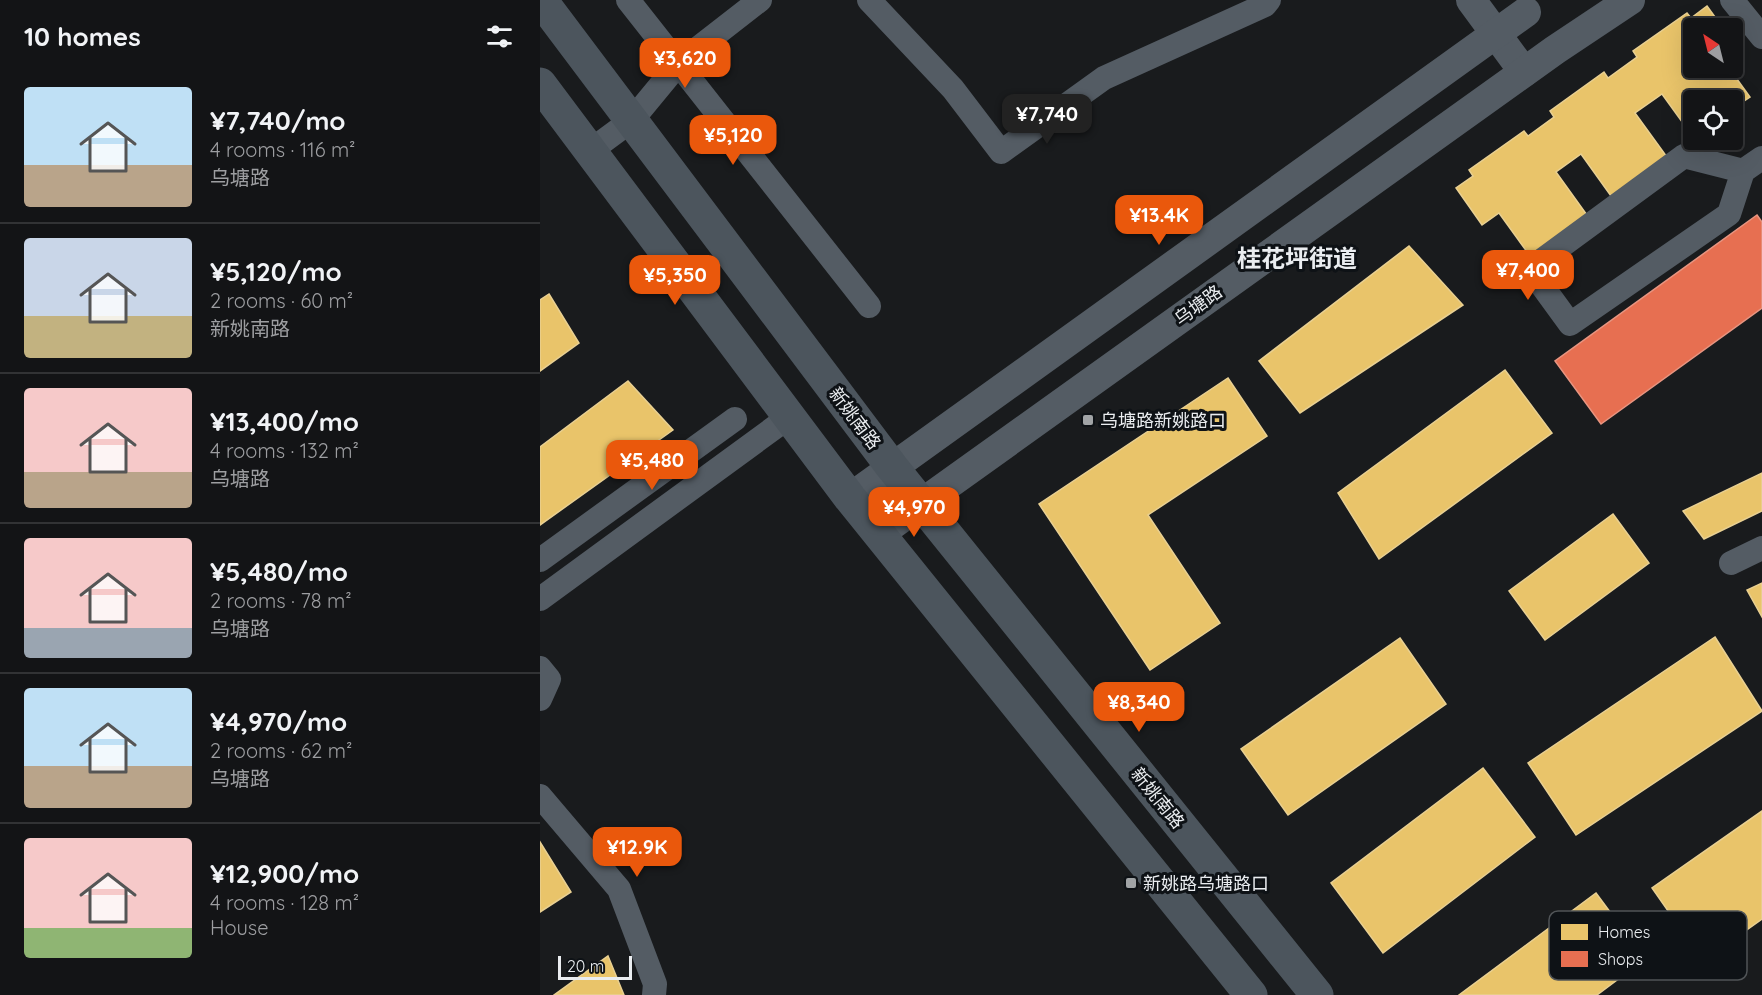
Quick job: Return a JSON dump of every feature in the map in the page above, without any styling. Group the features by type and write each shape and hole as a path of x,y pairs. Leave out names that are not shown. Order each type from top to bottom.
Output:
{"main road":[{"name":"新姚南路","path":"541,0 892,467 1317,995"},
{"path":"540,84 850,498 1251,995"}],"street":[{"path":"628,0 869,306"},
{"path":"590,151 632,120 679,63 760,0"},
{"path":"869,0 953,89 1001,152 1104,78 1244,15 1265,5 1269,0"},
{"path":"1472,0 1524,72"},
{"name":"乌塘路","path":"879,534 1524,72 1630,0"},
{"path":"1732,0 1762,37"},
{"path":"850,498 1496,33 1522,6 1565,43"},
{"path":"1684,156 1752,165 1729,214 1570,324 1530,269 1684,156"},
{"path":"540,600 789,417"},
{"path":"540,560 735,419"},
{"path":"1731,563 1762,548"},
{"path":"540,668 549,679 540,699"},
{"path":"540,796 619,889 655,984 654,995"}],"building: Homes":[{"path":"1707,6 1716,18 1691,18"},
{"path":"1687,13 1691,18 1683,18 1683,78 1736,78 1750,97 1743,102 1743,90 1683,90 1683,123 1662,94 1635,113 1667,157 1611,196 1581,154 1556,172 1587,215 1530,256 1499,213 1482,225 1456,188 1473,176 1469,170 1524,131 1528,136 1554,117 1550,111 1604,72 1608,78 1637,57 1633,51"},
{"path":"1409,246 1463,305 1300,413 1259,361"},
{"path":"549,294 579,343 540,371 540,300"},
{"path":"1505,370 1552,433 1379,559 1338,493"},
{"path":"1228,378 1267,436 1148,515 1220,623 1150,670 1039,504"},
{"path":"628,381 673,430 540,525 540,447"},
{"path":"1762,473 1762,511 1704,539 1683,511"},
{"path":"1613,514 1649,563 1545,640 1509,591"},
{"path":"1762,583 1762,617 1747,590"},
{"path":"1715,637 1762,711 1576,835 1528,763"},
{"path":"1400,638 1446,704 1288,815 1241,749"},
{"path":"1483,768 1535,837 1383,953 1331,883"},
{"path":"1762,811 1762,919 1747,930 1747,911 1668,911 1652,888"},
{"path":"540,842 571,892 540,912"},
{"path":"1596,893 1609,911 1572,911"},
{"path":"1549,928 1549,980 1617,980 1597,995 1459,995"},
{"path":"608,956 624,995 554,995"}],"building: Shops":[{"path":"1757,215 1762,222 1762,308 1601,424 1555,361"}],"place":[{"name":"乌塘路新姚路口","path":"1088,420"},
{"name":"新姚路乌塘路口","path":"1131,883"}],"district":[{"name":"桂花坪街道","path":"1297,258"}]}
